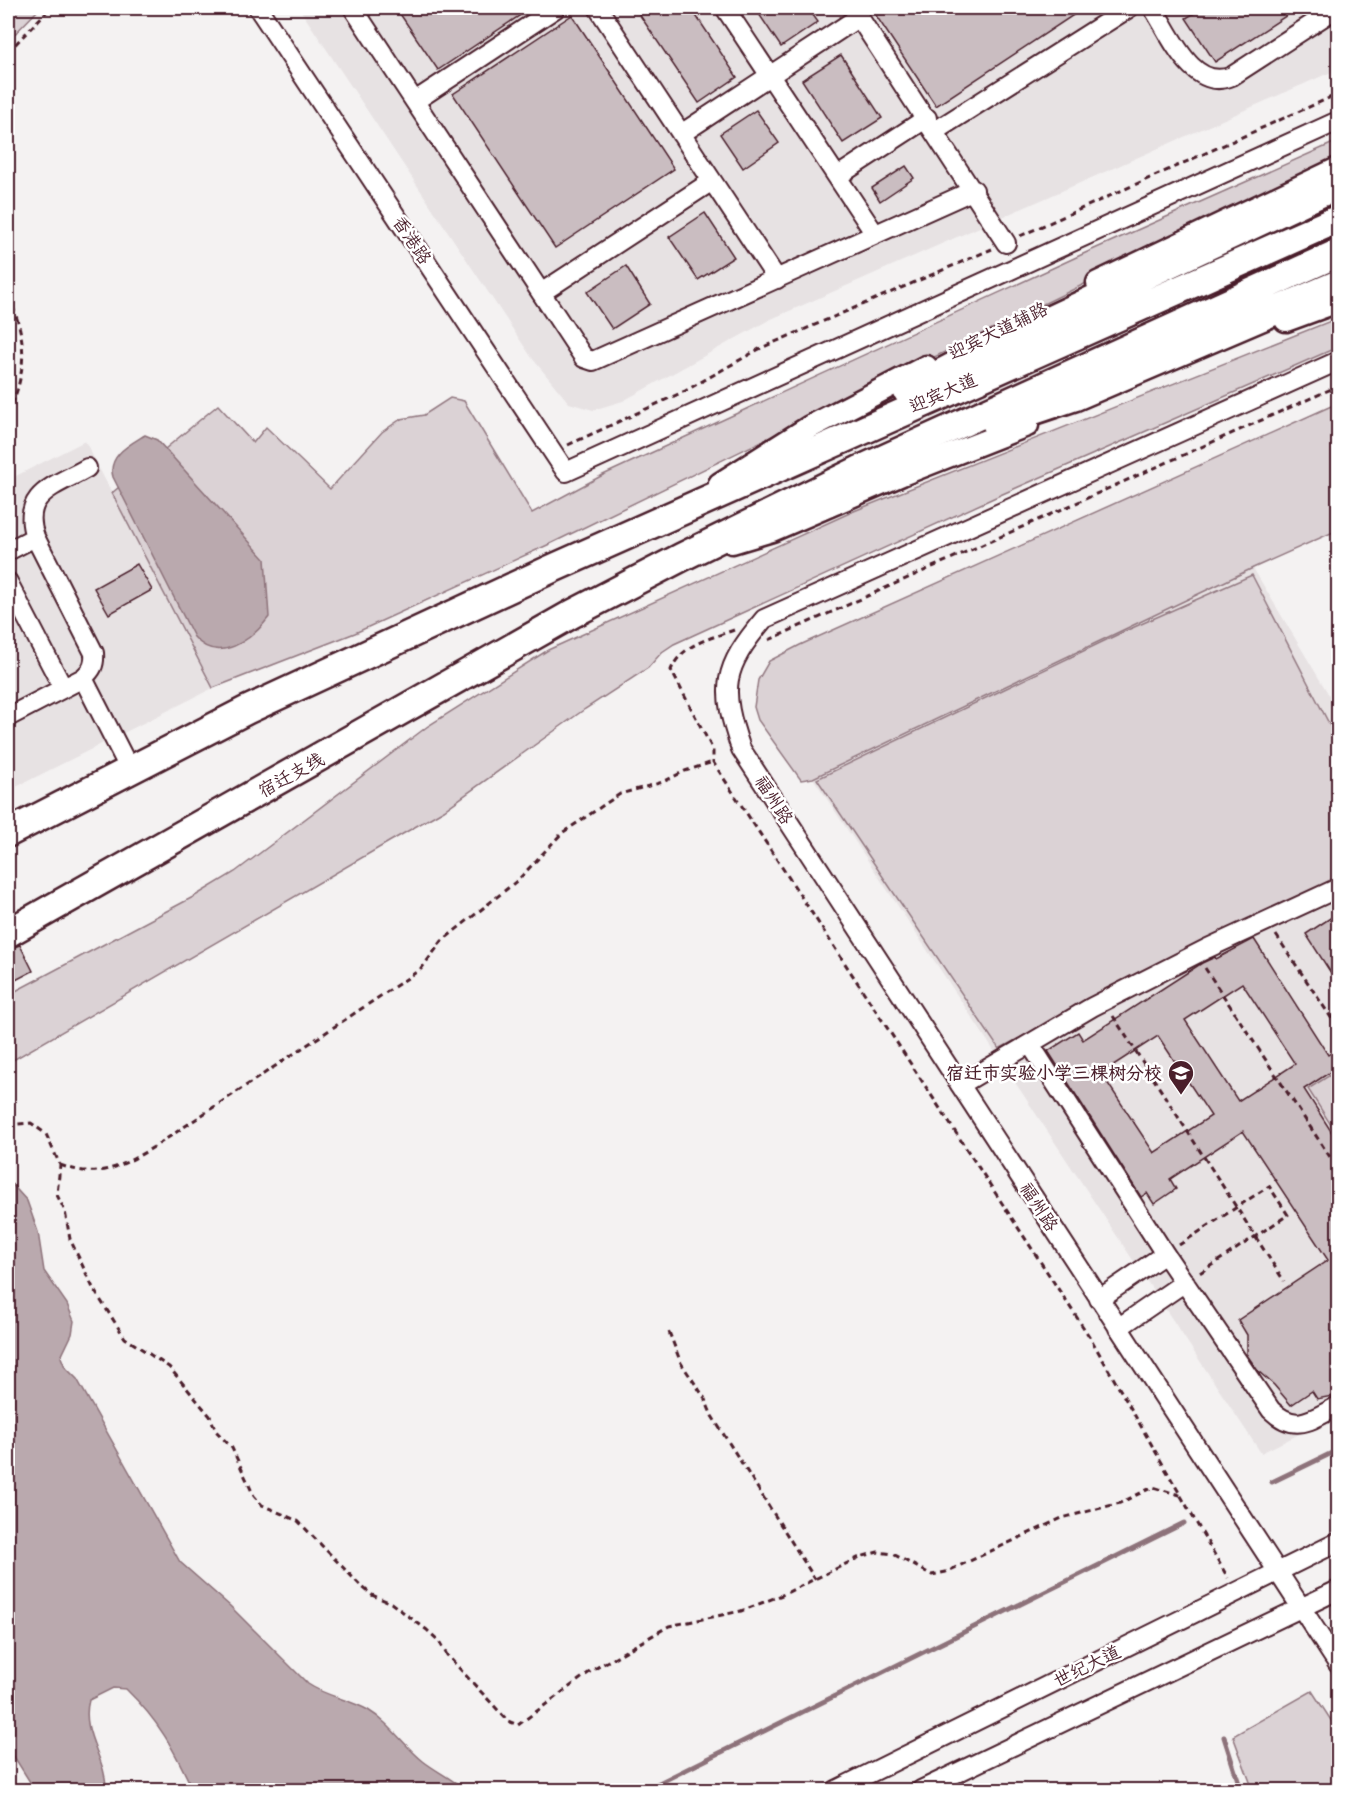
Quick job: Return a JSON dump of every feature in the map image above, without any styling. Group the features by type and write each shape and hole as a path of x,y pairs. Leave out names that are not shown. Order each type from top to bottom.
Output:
{"highway":[{"path":"669,516 985,350 1338,185"},
{"name":"迎宾大道","path":"130,770 247,710 549,570 1338,219"},
{"name":"迎宾大道","path":"572,614 859,470 1338,253"},
{"path":"859,470 1074,397 1338,284"},
{"name":"宿迁支线","path":"8,933 572,614"},
{"path":"8,833 130,770"}],"main road":[{"name":"迎宾大道辅路","path":"669,516 810,427 928,366 1338,169"},
{"path":"682,557 772,530 902,474 1170,370 1302,313 1338,301"}],"street":[{"name":"香港路","path":"258,8 566,472 1338,121"},
{"path":"353,8 584,358 593,361 974,190"},
{"path":"415,101 556,8"},
{"path":"598,8 777,279"},
{"path":"725,8 875,234"},
{"path":"838,176 1129,8"},
{"path":"1153,8 1192,70 1215,80 1232,76 1337,8"},
{"path":"681,134 770,75 856,12 974,190 1006,243"},
{"path":"541,293 712,181"},
{"path":"764,619 1338,361"},
{"path":"8,717 83,678 91,671 95,662 94,653 35,537 30,516 32,507 40,494 87,468"},
{"path":"8,551 35,537"},
{"path":"8,582 63,688"},
{"name":"福州路","path":"764,619 736,655 727,688 729,715 741,749 1338,1664"},
{"path":"83,678 130,770"},
{"path":"960,1085 1104,1001 1197,954 1338,888"},
{"path":"1030,1044 1165,1254 1271,1410 1283,1421 1300,1424 1338,1406"},
{"path":"1099,1299 1165,1254"},
{"path":"1118,1328 1185,1282"},
{"name":"世纪大道","path":"836,1791 1338,1542"},
{"path":"921,1791 1338,1590"}],"path":[{"path":"8,52 50,8"},
{"path":"553,452 685,391 761,348 1006,243 1338,94"},
{"path":"8,297 22,342 24,365 17,394 8,413"},
{"path":"761,644 1338,386"},
{"path":"764,619 689,646 676,658 671,670 713,750 713,762 1091,1339 1152,1449 1183,1496 1236,1593"},
{"path":"60,1165 80,1172 101,1172 129,1162 421,969 442,941 518,880 562,833 620,795 663,782 685,771 713,762"},
{"path":"1267,921 1338,1028"},
{"path":"1197,954 1338,1169"},
{"path":"1104,1001 1284,1281"},
{"path":"8,1125 31,1123 46,1134 60,1165 57,1195 65,1211 70,1239 94,1290 125,1338 169,1367 210,1416 216,1431 232,1448 254,1496 262,1505 298,1521 360,1585 372,1595 391,1603 440,1641 447,1655 508,1721 518,1725 530,1719 591,1671 669,1626 741,1611 861,1557 878,1552 893,1554 932,1575 946,1572 1062,1518 1120,1503 1153,1487 1183,1496"},
{"path":"1165,1254 1269,1186 1288,1215 1185,1282"},
{"path":"669,1332 681,1363 704,1397 712,1416 815,1579"}],"shaded area":[{"path":"8,8 40,8 8,41"},
{"path":"299,8 1338,8 1338,69 769,320 623,401 593,410 569,403 532,358"},
{"path":"1338,141 1338,159 1325,167 552,543 355,633 213,688 112,493 218,405 253,443 266,427 330,489 382,432 401,419 424,415 450,398 464,401 532,513 603,475 1083,254"},
{"path":"1338,318 1338,347 998,496 674,644 662,652 648,668 585,709 444,810 8,1063 8,995 195,896 235,872 428,726 548,650 854,511"},
{"path":"1338,403 1338,530 1253,568 813,778 801,780 758,720 754,707 758,680 769,661"},
{"path":"145,435 157,440 265,559 269,617 253,634 234,646 213,649 203,645 194,637 113,477 113,463 116,457 126,447"},
{"path":"85,441 213,688 8,791 8,480"},
{"name":"宿迁市实验小学三棵树分校","path":"1253,568 1338,710 1338,1415 1261,1453 813,778"},
{"path":"1252,575 1338,741 1338,880 1095,997 999,1049 817,779 1123,632"},
{"path":"1338,1070 1338,1136 1308,1089"},
{"path":"8,1180 27,1201 38,1232 44,1271 67,1304 74,1321 72,1334 61,1357 65,1367 77,1379 180,1562 230,1606 308,1684 361,1706 376,1715 423,1761 465,1790 193,1790 157,1724 126,1689 113,1688 89,1700 87,1712 88,1724 105,1779 106,1790 35,1790 8,1747"},
{"path":"1312,1691 1338,1731 1338,1790 1253,1790 1233,1736"}],"building":[{"path":"396,8 531,8 438,70"},
{"path":"635,8 691,8 737,77 699,103"},
{"path":"755,8 808,8 818,22 781,47"},
{"path":"871,8 1084,8 936,106"},
{"path":"1203,8 1298,8 1215,62 1186,18"},
{"path":"572,15 674,169 555,248 453,94"},
{"path":"841,55 882,118 843,143 802,80"},
{"path":"756,110 779,143 743,168 720,134"},
{"path":"906,166 914,178 880,201 872,188"},
{"path":"705,213 734,257 698,280 669,237"},
{"path":"626,266 650,304 612,329 587,292"},
{"path":"137,564 152,590 109,614 94,588"},
{"path":"1338,913 1338,984 1306,934"},
{"path":"1254,939 1328,1055 1338,1048 1338,1067 1304,1089 1338,1142 1338,1395 1317,1399 1312,1391 1291,1405 1258,1371 1247,1355 1247,1335 1238,1320 1328,1260 1243,1131 1170,1179 1176,1189 1154,1204 1147,1193 1141,1197 1048,1051 1078,1032 1083,1040 1202,963 1215,957 1216,959","holes":["1242,983 1295,1064 1238,1101 1185,1020","1158,1036 1211,1116 1154,1153 1101,1073"]},
{"path":"20,945 33,971 8,984 8,949"}],"waterway":[{"path":"1272,1482 1338,1450"},
{"path":"645,1790 1184,1523"},
{"path":"1224,1737 1241,1790"}],"place":[{"name":"宿迁市实验小学三棵树分校","path":"1181,1096"}]}
